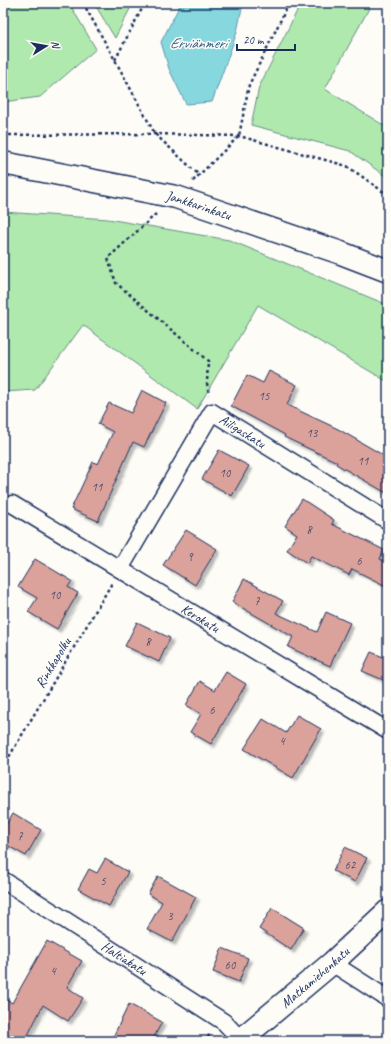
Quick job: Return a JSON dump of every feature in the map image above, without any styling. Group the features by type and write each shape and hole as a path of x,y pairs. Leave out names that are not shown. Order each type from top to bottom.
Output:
{"street":[{"name":"Jankkarinkatu","path":"3,163 176,197 341,253 388,271"},
{"name":"Ailigaskatu","path":"120,569 212,412 388,521"},
{"name":"Kerokatu","path":"12,504 388,731"},
{"name":"Haltiakatu","path":"3,880 224,1022 240,1040"},
{"name":"Matkamiehenkatu","path":"240,1040 332,963 388,911"},
{"path":"332,963 388,999"}],"path":[{"path":"83,3 154,134 199,175"},
{"path":"115,60 145,3"},
{"path":"192,182 239,136 249,85 289,3"},
{"path":"3,135 154,134 239,136 347,166 388,194"},
{"path":"161,209 108,258 116,283 208,361 207,383 212,412"},
{"name":"Rinkkapolku","path":"3,767 120,569"}],"green space":[{"path":"3,3 69,3 96,49 40,97 3,102"},
{"path":"94,3 133,3 115,38"},
{"path":"301,3 372,3 325,89 388,128 388,178 350,151 251,125 259,87"},
{"path":"3,212 108,219 229,240 388,305 388,382 258,305 197,409 83,325 35,390 3,392"}],"water":[{"name":"Erviänmeri","path":"181,3 243,3 237,32 212,102 186,104 169,69 161,42"}],"building":[{"path":"269,371 297,385 287,405 338,429 388,458 388,494 336,464 337,462 284,437 285,435 231,406 247,375 263,383"},
{"path":"142,390 166,403 144,447 133,442 98,521 71,509 93,462 98,464 113,432 98,424 109,403 131,413"},
{"path":"219,450 249,466 232,496 202,479"},
{"path":"302,499 334,520 332,524 384,550 380,559 388,563 388,587 352,569 349,575 311,556 307,563 287,550 297,534 285,526"},
{"path":"186,530 217,549 195,585 163,565"},
{"path":"35,559 72,581 68,587 78,593 57,629 28,612 37,598 18,587"},
{"path":"244,579 283,601 276,613 317,632 326,612 350,623 330,666 288,647 293,637 232,602"},
{"path":"137,622 170,638 159,662 125,646"},
{"path":"371,652 388,659 388,682 362,671"},
{"path":"226,672 246,684 211,744 190,732 201,714 186,705 200,681 215,690"},
{"path":"297,715 321,729 293,778 244,749 263,719 286,733"},
{"path":"13,813 41,830 26,856 3,843 3,830"},
{"path":"345,847 367,858 355,882 333,871"},
{"path":"105,859 128,872 109,906 78,889 89,869 97,873"},
{"path":"158,876 196,897 172,942 147,929 162,902 148,894"},
{"path":"272,908 304,928 291,950 259,929"},
{"path":"47,941 82,961 67,987 83,998 68,1021 43,1005 25,1041 3,1041 3,998 12,1003"},
{"path":"222,948 248,958 239,982 213,972"},
{"path":"129,1004 162,1022 152,1041 111,1041"}]}
